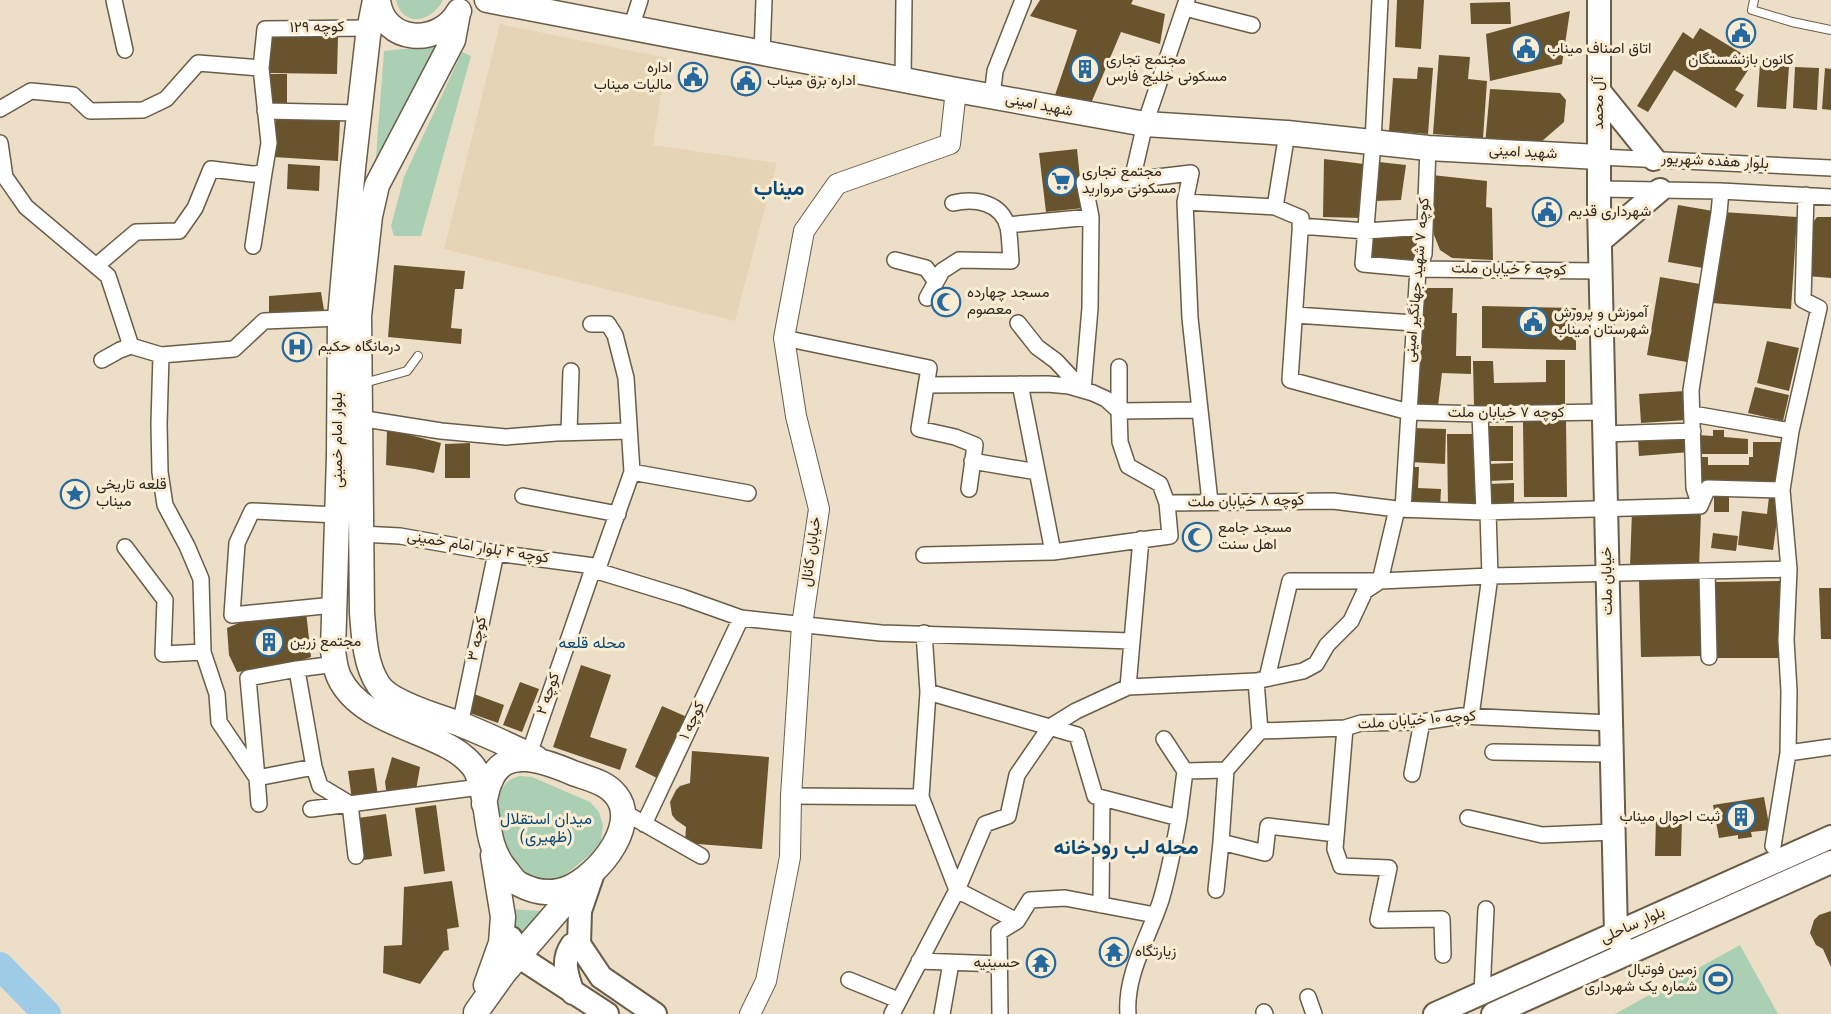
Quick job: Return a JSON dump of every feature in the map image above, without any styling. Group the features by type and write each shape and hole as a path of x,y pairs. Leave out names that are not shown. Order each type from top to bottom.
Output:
{"main road":[{"path":"376,0 384,19 395,29 408,35 423,36 437,33 449,25 460,7"},
{"name":"بلوار امام خمینی","path":"376,0 370,27 359,113 340,318 333,650 338,676 349,692 373,714 430,736 460,753 477,771 482,795"},
{"name":"شهید امینی","path":"487,0 992,97 1145,124 1287,133 1428,148 1599,157"},
{"name":"آل محمد","path":"1599,0 1599,197"},
{"name":"بلوار امام خمینی","path":"460,7 453,40 377,185 370,216 359,316 362,613 366,650 379,687 410,707 460,724 536,758"},
{"path":"1599,91 1654,159"},
{"path":"1600,241 1660,190"},
{"name":"خیابان ملت","path":"1599,197 1616,933 1626,954"},
{"path":"476,1013 518,956 604,859 618,840 624,820 621,801 609,787 536,758 510,760 497,769 482,795 503,917 518,956 607,1014"},
{"name":"بلوار ساحلی","path":"1435,1014 1831,837"},
{"path":"492,850 517,883 540,892 561,891 589,874"},
{"name":"بلوار ساحلی","path":"1493,1014 1831,862"},
{"path":"589,874 580,911 579,944 601,977 655,1014"},
{"path":"476,1013 501,943 503,917"},
{"path":"573,993 567,978 565,962 567,952 572,945 579,944"}],"street":[{"path":"114,0 125,50"},
{"path":"632,28 640,0"},
{"path":"762,53 764,0"},
{"path":"903,80 904,0"},
{"path":"992,97 995,71 1023,0"},
{"path":"1366,231 1380,0"},
{"path":"1132,180 1145,124 1186,4 1252,25"},
{"name":"کوچه ۱۲۹","path":"261,68 265,29 370,27"},
{"path":"0,109 31,91 73,95 90,111 143,110 166,99 198,63 261,68 269,143 253,246"},
{"name":"خیابان کانال","path":"750,1014 766,981 790,857 791,796 802,625 819,509 796,416 784,338 804,231 837,184 950,144 956,90"},
{"path":"265,111 359,113"},
{"path":"1275,207 1287,133"},
{"path":"0,143 5,177 26,207 108,276 131,346"},
{"name":"کوچه ۷ شهید جهانگیر امینی","path":"1380,581 1400,509 1418,269 1424,254 1428,148"},
{"name":"بلوار هفده شهریور","path":"1599,157 1831,168"},
{"path":"96,266 136,232 179,231 195,208 211,169 252,174 264,173"},
{"path":"1083,390 1090,308 1091,217 1084,182 1132,180 1191,173 1185,202 1190,318 1210,502"},
{"name":"بلوار هفده شهریور","path":"1599,197 1660,190 1831,197"},
{"path":"1700,506 1694,488 1691,390 1721,191"},
{"path":"1773,846 1788,753 1789,691 1786,640 1789,570 1782,490 1791,431 1819,308 1803,300 1806,195"},
{"path":"927,298 942,271 959,260 1011,261 1008,225 997,208 970,199 953,203"},
{"path":"1185,202 1275,207 1301,218 1295,315 1414,323"},
{"path":"1008,225 1091,217"},
{"path":"1300,226 1366,231 1425,226"},
{"name":"کوچه ۶ خیابان ملت","path":"1366,231 1363,264 1418,269 1601,271"},
{"path":"896,260 926,268 936,282"},
{"name":"کوچه ۷ خیابان ملت","path":"1295,315 1290,380 1409,412 1480,414 1693,431"},
{"path":"102,360 131,346 161,355 234,349 264,321 340,318"},
{"path":"1018,323 1037,347 1056,361 1083,390"},
{"path":"591,324 608,324 615,335 626,378 632,472 748,493"},
{"path":"784,338 929,368 919,429 955,437 975,445 969,489"},
{"path":"161,355 160,472 165,505 188,546 201,579 203,652 217,694 219,722 257,778"},
{"path":"1119,367 1120,442 1128,466 1160,484 1167,503"},
{"path":"569,432 571,372"},
{"path":"1020,384 1053,552"},
{"path":"926,385 1048,384 1083,390 1106,399 1119,411 1200,410"},
{"path":"1471,716 1490,576 1480,414"},
{"path":"1693,414 1791,431"},
{"path":"359,418 441,431 506,437 569,432 629,431"},
{"path":"972,461 1037,472"},
{"name":"کوچه ۲","path":"536,758 596,569 632,472"},
{"path":"1700,506 1708,488 1782,490"},
{"path":"523,496 618,514"},
{"name":"کوچه ۸ خیابان ملت","path":"924,555 1053,552 1170,536 1167,503 1333,501 1400,509 1486,512 1700,506"},
{"path":"334,604 232,615 237,543 252,511 337,515"},
{"name":"کوچه ۴ بلوار امام خمینی","path":"361,534 400,536 596,569 741,618 881,633 1132,641"},
{"path":"1128,687 1141,539"},
{"path":"124,547 165,600 162,654 203,652"},
{"name":"کوچه ۳","path":"460,724 496,553"},
{"path":"1216,890 1226,770 1260,731 1262,680 1290,581 1380,581 1490,576 1789,570"},
{"path":"1707,571 1709,657"},
{"path":"892,1014 957,890 985,824 1008,816 1017,776 1050,728 1076,711 1128,687 1262,680 1303,671 1316,664 1327,645 1351,621 1365,591 1380,581"},
{"name":"کوچه ۱","path":"644,824 741,618"},
{"path":"924,633 928,692 921,797 957,890 1017,921"},
{"path":"259,804 248,678 336,664"},
{"path":"297,669 314,767 320,786 350,804"},
{"path":"928,692 1077,735 1095,796 1179,819"},
{"name":"کوچه ۱۰ خیابان ملت","path":"1260,731 1345,728 1361,723 1422,722 1461,716 1611,723"},
{"path":"1412,774 1422,722"},
{"path":"1345,728 1335,849 1341,866 1389,868 1378,920 1442,919 1443,955"},
{"path":"1128,1014 1127,997 1133,974 1168,873 1179,819 1185,771 1164,739"},
{"path":"1788,753 1831,747"},
{"path":"1493,752 1611,754"},
{"path":"257,778 314,767"},
{"path":"1185,771 1226,770"},
{"path":"310,809 482,795"},
{"path":"791,796 921,797"},
{"path":"1101,905 1102,798"},
{"path":"350,804 356,856"},
{"path":"622,811 700,855"},
{"path":"1468,818 1542,835 1613,832"},
{"path":"1221,842 1265,854 1268,826 1336,834"},
{"path":"1000,1014 999,932 1017,921 1030,900 1065,898 1155,915"},
{"path":"1482,993 1486,909"},
{"path":"919,961 999,964"},
{"path":"942,1014 951,963"},
{"path":"849,980 898,1000"},
{"path":"1308,997 1314,1014"}],"lane":[{"path":"1754,0 1752,10 1792,22 1831,30"},
{"path":"359,384 407,371 418,356"}],"shaded area":[{"path":"500,24 667,58 653,145 777,163 735,321 444,249"}],"green space":[{"path":"396,0 443,0 432,14 418,19 404,15"},
{"path":"443,45 375,170 384,51"},
{"path":"462,52 471,56 421,236 394,236 391,226 404,177"},
{"path":"520,776 532,777 590,802 599,812 603,825 601,841 591,854 560,879 537,884 506,859 498,811 499,799 502,789 509,781"},
{"path":"511,909 541,911 517,938"},
{"name":"زمین فوتبال شماره یک شهرداری","path":"1740,945 1778,1014 1615,1014"}],"building":[{"name":"مجتمع تجاری مسکونی خلیج فارس","path":"1040,0 1133,0 1131,4 1165,14 1160,44 1121,32 1089,108 1055,95 1077,30 1030,16"},
{"path":"1397,0 1424,0 1421,49 1395,47"},
{"path":"1510,2 1511,24 1471,24 1470,3"},
{"name":"اتاق اصناف میناب","path":"1570,11 1562,64 1490,81 1486,34"},
{"path":"1700,28 1754,61 1735,90 1744,95 1736,108 1674,70 1648,112 1637,106 1683,32 1693,39"},
{"path":"270,35 338,37 337,74 269,73"},
{"path":"1439,55 1470,57 1468,79 1487,81 1483,138 1433,134"},
{"path":"1760,64 1789,66 1786,109 1757,107"},
{"path":"1418,67 1433,68 1428,134 1389,131 1393,78 1417,79"},
{"path":"1795,67 1819,68 1817,110 1793,108"},
{"path":"1825,68 1831,69 1831,110 1822,109"},
{"path":"269,74 287,74 287,104 268,103"},
{"path":"1490,89 1560,93 1566,100 1564,122 1533,149 1485,145"},
{"path":"276,118 340,121 338,161 273,157"},
{"name":"مجتمع تجاری مسکونی مروارید","path":"1077,149 1083,208 1046,212 1039,153"},
{"path":"1324,159 1364,164 1362,218 1323,217"},
{"path":"1379,162 1406,165 1401,200 1375,201"},
{"path":"288,164 320,166 319,191 287,189"},
{"path":"1432,175 1487,181 1486,207 1492,208 1493,260 1452,258 1440,250 1434,235"},
{"path":"1678,205 1713,211 1703,268 1668,262"},
{"path":"1722,212 1797,217 1791,309 1711,303"},
{"path":"1817,217 1831,217 1831,278 1807,276 1811,225"},
{"path":"1417,230 1415,263 1370,261 1373,233"},
{"path":"394,265 465,271 463,289 455,289 451,328 462,329 461,344 388,337"},
{"path":"1660,277 1700,284 1687,362 1647,355"},
{"path":"1420,288 1453,288 1452,313 1457,313 1456,356 1471,356 1471,374 1442,373 1438,406 1417,405"},
{"path":"321,292 324,310 269,314 269,296"},
{"path":"1482,306 1576,308 1576,350 1482,348"},
{"path":"1767,341 1799,348 1789,391 1757,383"},
{"path":"1546,360 1565,360 1565,405 1474,407 1473,361 1493,361 1494,383 1546,382"},
{"path":"1755,387 1789,395 1783,421 1748,413"},
{"path":"1685,391 1687,420 1641,423 1639,394"},
{"path":"1566,421 1567,497 1524,497 1523,422"},
{"path":"1486,426 1513,426 1513,461 1487,461"},
{"path":"1412,428 1446,429 1445,464 1411,462"},
{"path":"387,429 441,443 434,473 386,465"},
{"path":"1713,430 1724,430 1724,437 1748,439 1748,454 1698,454 1698,435 1713,436"},
{"path":"1447,434 1476,434 1477,507 1448,507"},
{"path":"1689,435 1690,452 1639,456 1638,439"},
{"path":"1753,442 1783,442 1776,483 1698,483 1698,457 1708,457 1708,465 1749,465 1749,457 1753,457"},
{"path":"470,443 470,478 445,478 445,444"},
{"path":"1513,463 1513,480 1488,481 1488,464"},
{"path":"1411,467 1419,467 1418,488 1441,489 1440,508 1409,506"},
{"path":"1514,483 1514,504 1488,504 1488,484"},
{"path":"1714,496 1729,496 1729,512 1714,512"},
{"path":"1769,497 1780,498 1773,550 1738,545 1742,511 1767,514"},
{"path":"1632,511 1701,513 1699,569 1630,566"},
{"path":"1713,533 1738,536 1736,551 1711,548"},
{"path":"1639,579 1703,579 1704,656 1641,657"},
{"path":"1782,581 1783,658 1713,658 1712,582"},
{"path":"1819,588 1831,588 1831,639 1821,639"},
{"name":"مجتمع زرین","path":"306,611 311,657 281,667 237,672 229,655 227,628 258,615"},
{"path":"581,665 611,675 590,737 627,749 620,770 553,747"},
{"path":"520,682 539,689 522,732 503,725"},
{"path":"474,694 504,705 498,723 467,712"},
{"path":"662,706 687,717 659,779 635,767"},
{"path":"692,751 769,757 762,849 685,843 686,827 672,815 670,802 680,786 690,783"},
{"path":"392,757 420,767 416,790 387,797 385,782"},
{"path":"374,768 378,796 352,800 348,771"},
{"name":"ثبت احوال میناب","path":"1764,797 1770,830 1751,832 1752,837 1738,839 1738,835 1719,838 1713,805"},
{"path":"436,805 445,871 424,874 415,808"},
{"path":"386,814 392,856 364,860 358,818"},
{"path":"1656,818 1682,818 1681,856 1655,856"},
{"path":"452,881 459,927 447,929 449,950 444,951 420,984 383,973 384,946 402,945 404,887"},
{"path":"1831,911 1831,967 1823,949 1816,945 1810,933 1814,920 1819,915"}],"waterway":[{"path":"0,966 47,1014"}],"place":[{"name":"کانون بازنشستگان","path":"1741,33"},
{"name":"اتاق اصناف میناب","path":"1526,49"},
{"name":"مجتمع تجاری مسکونی خلیج فارس","path":"1085,69"},
{"name":"اداره مالیات میناب","path":"693,77"},
{"name":"اداره برق میناب","path":"746,81"},
{"name":"مجتمع تجاری مسکونی مروارید","path":"1061,181"},
{"name":"شهرداری قدیم","path":"1547,212"},
{"name":"مسجد چهارده معصوم","path":"946,302"},
{"name":"آموزش و پرورش شهرستان میناب","path":"1533,322"},
{"name":"درمانگاه حکیم","path":"297,347"},
{"name":"قلعه تاریخی میناب","path":"75,494"},
{"name":"مسجد جامع اهل سنت","path":"1197,537"},
{"name":"مجتمع زرین","path":"269,642"},
{"name":"ثبت احوال میناب","path":"1741,817"},
{"name":"زیارتگاه","path":"1114,952"},
{"name":"حسینیه","path":"1041,963"},
{"name":"زمین فوتبال شماره یک شهرداری","path":"1718,979"}],"district":[{"name":"میناب","path":"779,189"},
{"name":"محله قلعه","path":"592,644"},
{"name":"میدان استقلال (ظهیری)","path":"546,829"},
{"name":"محله لب رودخانه","path":"1126,848"}]}
